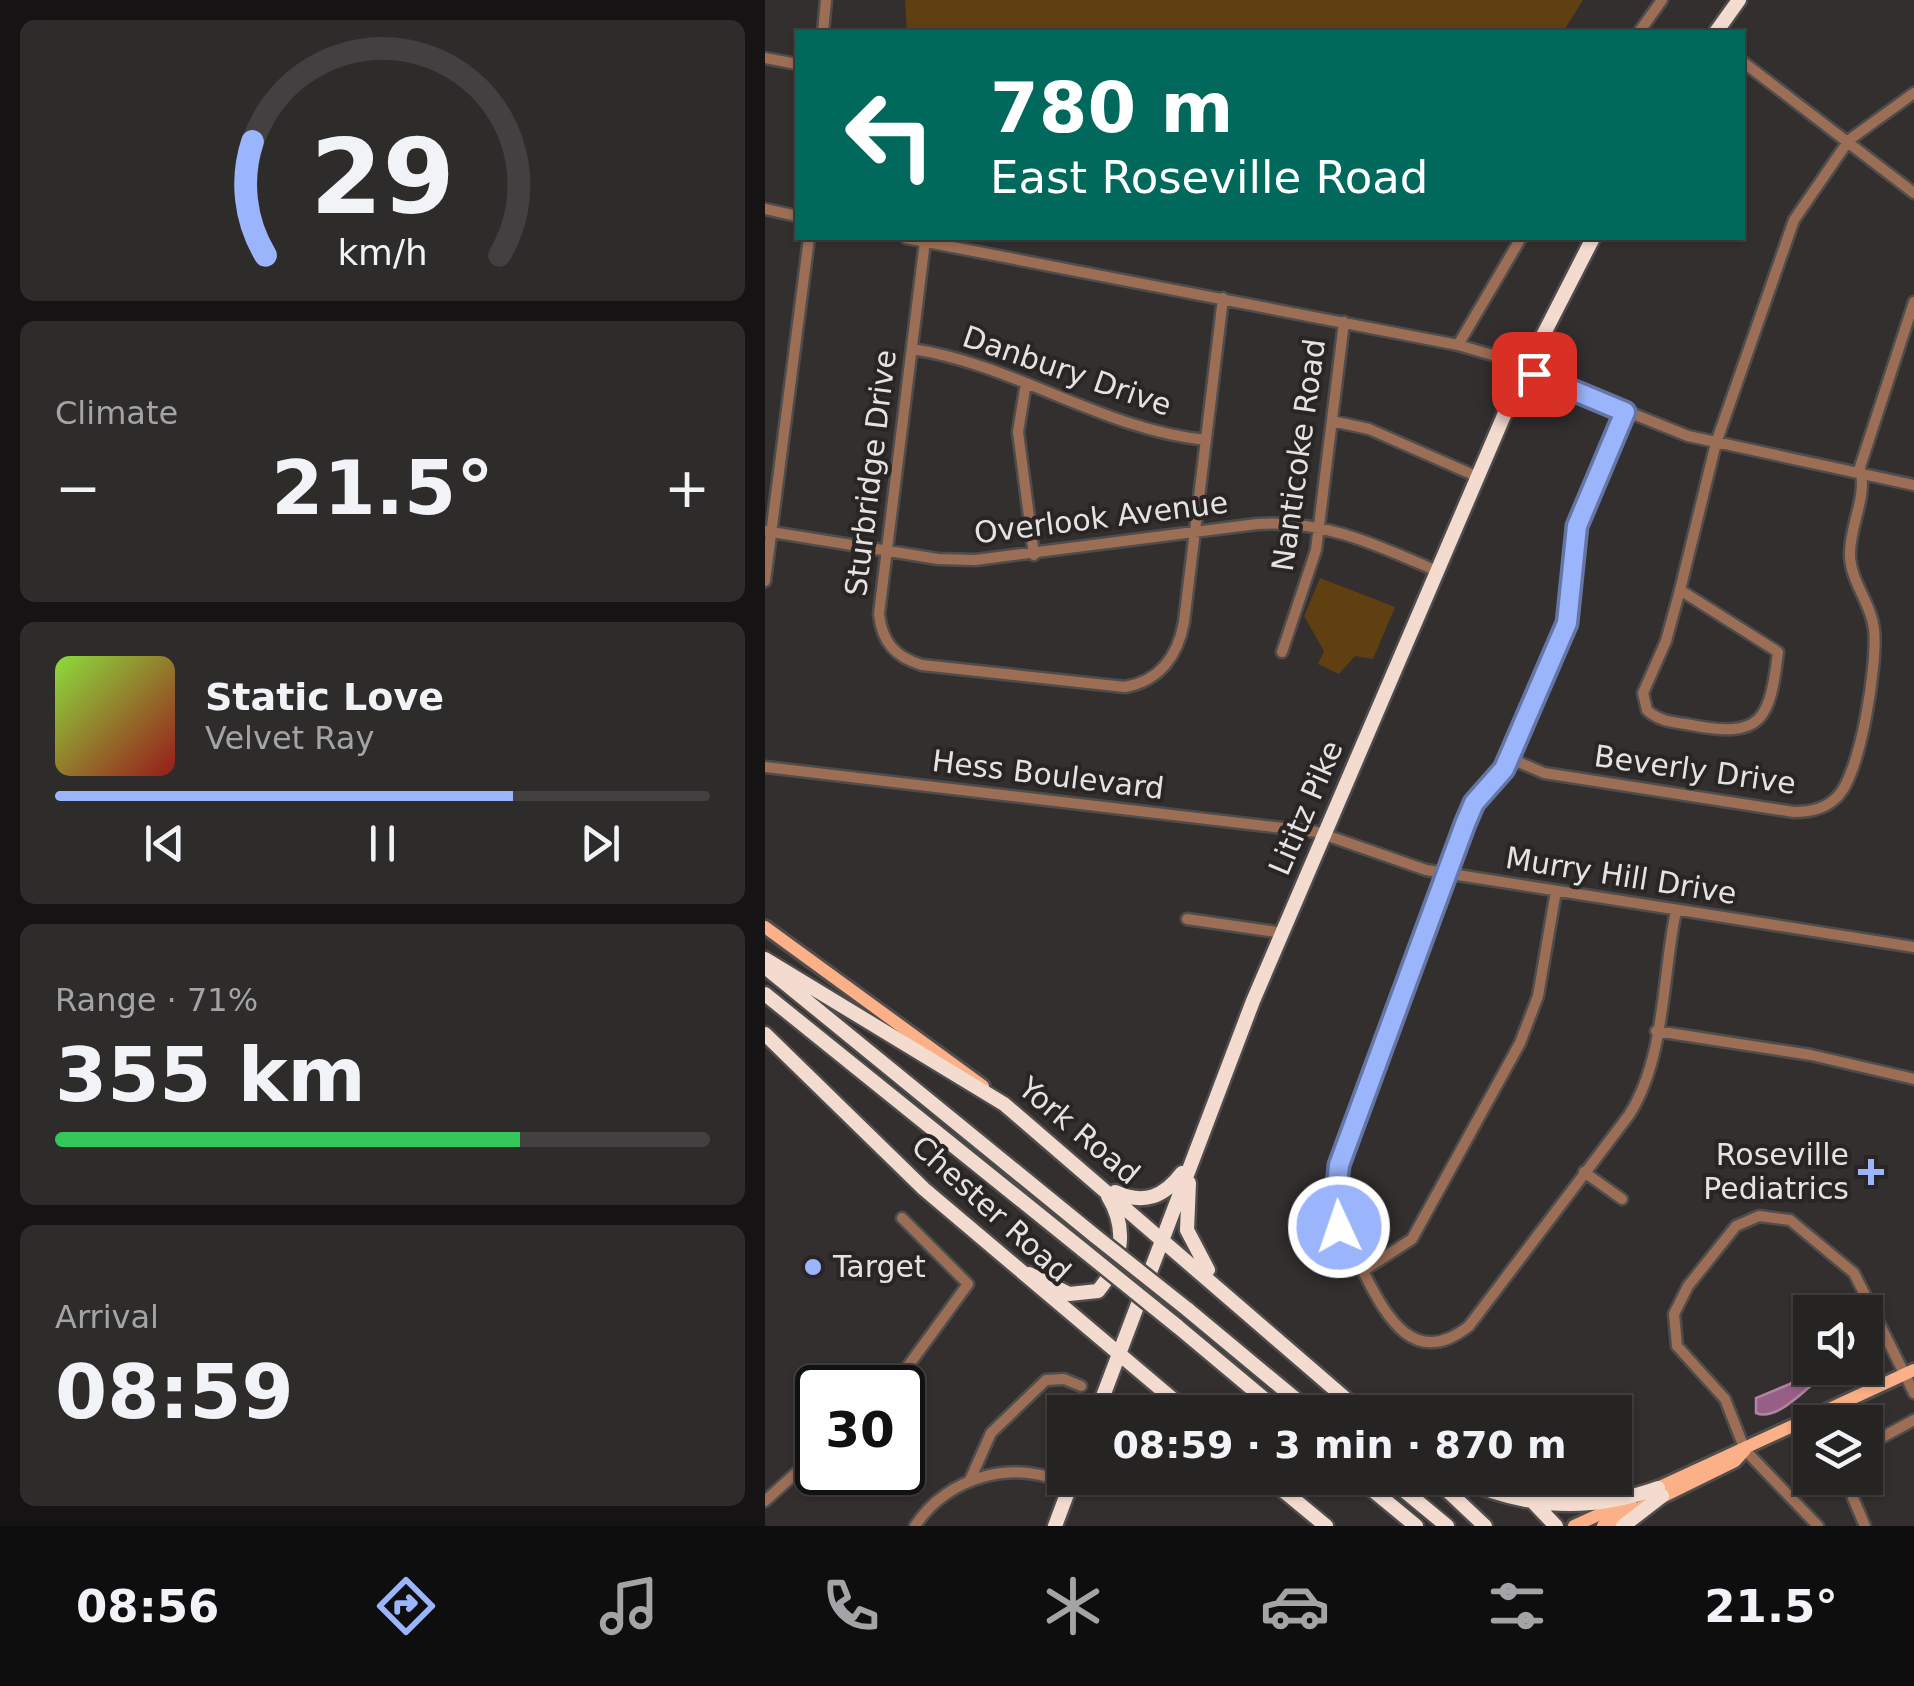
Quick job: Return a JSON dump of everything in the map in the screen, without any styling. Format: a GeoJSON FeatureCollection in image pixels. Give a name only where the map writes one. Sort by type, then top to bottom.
{"type":"FeatureCollection","features":[{"type":"Feature","properties":{"kind":"highway"},"geometry":{"type":"LineString","coordinates":[[1717,30],[1739,0]]}},
{"type":"Feature","properties":{"kind":"highway","name":"Lititz Pike"},"geometry":{"type":"LineString","coordinates":[[1103,1395],[1191,1162],[1324,835],[1525,369],[1592,240]]}},
{"type":"Feature","properties":{"kind":"highway"},"geometry":{"type":"LineString","coordinates":[[765,959],[1003,1104]]}},
{"type":"Feature","properties":{"kind":"highway"},"geometry":{"type":"LineString","coordinates":[[765,967],[1291,1395]]}},
{"type":"Feature","properties":{"kind":"highway"},"geometry":{"type":"LineString","coordinates":[[765,994],[1260,1395]]}},
{"type":"Feature","properties":{"kind":"highway","name":"Chester Road"},"geometry":{"type":"LineString","coordinates":[[765,1035],[924,1189],[1167,1395]]}},
{"type":"Feature","properties":{"kind":"highway","name":"York Road"},"geometry":{"type":"LineString","coordinates":[[1003,1104],[1342,1395]]}},
{"type":"Feature","properties":{"kind":"highway"},"geometry":{"type":"LineString","coordinates":[[1097,1182],[1120,1195],[1149,1198],[1173,1186],[1191,1162]]}},
{"type":"Feature","properties":{"kind":"highway"},"geometry":{"type":"LineString","coordinates":[[1191,1162],[1187,1230],[1200,1259],[1228,1294]]}},
{"type":"Feature","properties":{"kind":"highway"},"geometry":{"type":"LineString","coordinates":[[1003,1258],[1069,1294],[1097,1291],[1111,1273],[1121,1239],[1115,1206],[1097,1182]]}},
{"type":"Feature","properties":{"kind":"highway"},"geometry":{"type":"LineString","coordinates":[[1083,1326],[1110,1376]]}},
{"type":"Feature","properties":{"kind":"highway"},"geometry":{"type":"LineString","coordinates":[[1531,1501],[1616,1503],[1660,1492]]}},
{"type":"Feature","properties":{"kind":"highway"},"geometry":{"type":"LineString","coordinates":[[1623,1526],[1660,1492]]}},
{"type":"Feature","properties":{"kind":"highway"},"geometry":{"type":"LineString","coordinates":[[1055,1526],[1066,1495]]}},
{"type":"Feature","properties":{"kind":"highway"},"geometry":{"type":"LineString","coordinates":[[1288,1495],[1327,1526]]}},
{"type":"Feature","properties":{"kind":"highway"},"geometry":{"type":"LineString","coordinates":[[1379,1495],[1416,1526]]}},
{"type":"Feature","properties":{"kind":"highway"},"geometry":{"type":"LineString","coordinates":[[1410,1495],[1447,1526]]}},
{"type":"Feature","properties":{"kind":"highway"},"geometry":{"type":"LineString","coordinates":[[1452,1495],[1485,1526]]}},
{"type":"Feature","properties":{"kind":"highway"},"geometry":{"type":"LineString","coordinates":[[1512,1495],[1543,1507],[1556,1526]]}},
{"type":"Feature","properties":{"kind":"main road","name":"York Road"},"geometry":{"type":"LineString","coordinates":[[765,927],[962,1068],[1003,1104]]}},
{"type":"Feature","properties":{"kind":"main road"},"geometry":{"type":"LineString","coordinates":[[1574,1526],[1735,1460],[1745,1450],[1909,1372]]}},
{"type":"Feature","properties":{"kind":"main road"},"geometry":{"type":"LineString","coordinates":[[1603,1526],[1660,1492]]}},
{"type":"Feature","properties":{"kind":"street"},"geometry":{"type":"LineString","coordinates":[[823,30],[826,0]]}},
{"type":"Feature","properties":{"kind":"street"},"geometry":{"type":"LineString","coordinates":[[1640,30],[1662,0]]}},
{"type":"Feature","properties":{"kind":"street"},"geometry":{"type":"LineString","coordinates":[[765,58],[795,64]]}},
{"type":"Feature","properties":{"kind":"street"},"geometry":{"type":"LineString","coordinates":[[1745,63],[1914,193]]}},
{"type":"Feature","properties":{"kind":"street"},"geometry":{"type":"LineString","coordinates":[[1681,590],[1777,652],[1766,711],[1744,730],[1731,733],[1661,720],[1647,710],[1643,693],[1666,641],[1717,442],[1786,237],[1806,196],[1849,140],[1914,93]]}},
{"type":"Feature","properties":{"kind":"street"},"geometry":{"type":"LineString","coordinates":[[765,209],[795,216]]}},
{"type":"Feature","properties":{"kind":"street"},"geometry":{"type":"LineString","coordinates":[[765,580],[768,531],[809,240]]}},
{"type":"Feature","properties":{"kind":"street"},"geometry":{"type":"LineString","coordinates":[[919,240],[1458,345],[1520,363],[1525,369],[1625,412],[1717,442],[1914,485]]}},
{"type":"Feature","properties":{"kind":"street"},"geometry":{"type":"LineString","coordinates":[[1458,345],[1520,240]]}},
{"type":"Feature","properties":{"kind":"street","name":"Sturbridge Drive"},"geometry":{"type":"LineString","coordinates":[[925,241],[886,551],[881,626],[889,646],[903,658],[921,665],[1125,687],[1149,678],[1177,649],[1223,298]]}},
{"type":"Feature","properties":{"kind":"street"},"geometry":{"type":"LineString","coordinates":[[1863,474],[1863,459],[1913,308]]}},
{"type":"Feature","properties":{"kind":"street","name":"Nanticoke Road"},"geometry":{"type":"LineString","coordinates":[[1282,652],[1311,570],[1320,526],[1344,322]]}},
{"type":"Feature","properties":{"kind":"street","name":"Danbury Drive"},"geometry":{"type":"LineString","coordinates":[[912,349],[951,356],[1159,432],[1206,440]]}},
{"type":"Feature","properties":{"kind":"street"},"geometry":{"type":"LineString","coordinates":[[1026,383],[1018,444],[1034,556]]}},
{"type":"Feature","properties":{"kind":"street"},"geometry":{"type":"LineString","coordinates":[[1625,412],[1577,526],[1567,623],[1509,758],[1472,807],[1336,1181],[1339,1227],[1385,1314],[1402,1333],[1427,1341],[1454,1336],[1474,1320],[1643,1091],[1676,910]]}},
{"type":"Feature","properties":{"kind":"street"},"geometry":{"type":"LineString","coordinates":[[1332,421],[1369,429],[1478,477]]}},
{"type":"Feature","properties":{"kind":"street","name":"Beverly Drive"},"geometry":{"type":"LineString","coordinates":[[1509,758],[1544,773],[1793,812],[1819,808],[1838,797],[1856,756],[1876,650],[1871,612],[1850,558],[1865,484],[1863,474]]}},
{"type":"Feature","properties":{"kind":"street","name":"Overlook Avenue"},"geometry":{"type":"LineString","coordinates":[[768,531],[956,560],[1034,556],[1283,522],[1320,526],[1369,541],[1437,571]]}},
{"type":"Feature","properties":{"kind":"street","name":"Hess Boulevard"},"geometry":{"type":"LineString","coordinates":[[765,766],[1324,835]]}},
{"type":"Feature","properties":{"kind":"street","name":"Murry Hill Drive"},"geometry":{"type":"LineString","coordinates":[[1324,835],[1395,863],[1446,874],[1914,947]]}},
{"type":"Feature","properties":{"kind":"street"},"geometry":{"type":"LineString","coordinates":[[1363,1272],[1412,1239],[1521,1043],[1538,996],[1556,891]]}},
{"type":"Feature","properties":{"kind":"street"},"geometry":{"type":"LineString","coordinates":[[1187,920],[1283,933]]}},
{"type":"Feature","properties":{"kind":"street"},"geometry":{"type":"LineString","coordinates":[[1656,1031],[1811,1055],[1914,1080]]}},
{"type":"Feature","properties":{"kind":"street"},"geometry":{"type":"LineString","coordinates":[[1584,1172],[1621,1199]]}},
{"type":"Feature","properties":{"kind":"street"},"geometry":{"type":"LineString","coordinates":[[1817,1526],[1745,1450],[1725,1399],[1682,1354],[1673,1326],[1681,1297],[1725,1237],[1741,1222],[1771,1216],[1790,1220],[1846,1264],[1909,1372],[1914,1393]]}},
{"type":"Feature","properties":{"kind":"street"},"geometry":{"type":"LineString","coordinates":[[902,1218],[968,1284],[909,1365]]}},
{"type":"Feature","properties":{"kind":"street"},"geometry":{"type":"LineString","coordinates":[[970,1480],[991,1434],[1041,1385],[1052,1378],[1081,1386]]}},
{"type":"Feature","properties":{"kind":"street"},"geometry":{"type":"LineString","coordinates":[[1883,1437],[1914,1420]]}},
{"type":"Feature","properties":{"kind":"street"},"geometry":{"type":"LineString","coordinates":[[765,1501],[795,1474]]}},
{"type":"Feature","properties":{"kind":"street"},"geometry":{"type":"LineString","coordinates":[[915,1526],[935,1502],[970,1480],[1030,1474],[1047,1477]]}},
{"type":"Feature","properties":{"kind":"street"},"geometry":{"type":"LineString","coordinates":[[1853,1495],[1865,1526]]}},
{"type":"Feature","properties":{"kind":"shaded area"},"geometry":{"type":"Polygon","coordinates":[[[905,0],[1583,0],[1564,30],[907,30],[905,0]]]}},
{"type":"Feature","properties":{"kind":"shaded area"},"geometry":{"type":"Polygon","coordinates":[[[1320,578],[1395,607],[1373,659],[1355,656],[1339,674],[1318,664],[1324,651],[1304,616],[1320,578]]]}},
{"type":"Feature","properties":{"kind":"shaded area"},"geometry":{"type":"Polygon","coordinates":[[[1793,1381],[1793,1385],[1812,1385],[1779,1410],[1756,1413],[1756,1398],[1793,1381]]]}},
{"type":"Feature","properties":{"kind":"place","name":"Roseville Pediatrics"},"geometry":{"type":"Point","coordinates":[1871,1172]}},
{"type":"Feature","properties":{"kind":"place","name":"Target"},"geometry":{"type":"Point","coordinates":[813,1267]}},
{"type":"Feature","properties":{"kind":"route"},"geometry":{"type":"LineString","coordinates":[[1339,1227],[1335,1206],[1339,1165],[1465,824],[1474,803],[1504,769],[1567,623],[1572,604],[1577,526],[1625,412],[1534,374]]}}]}
